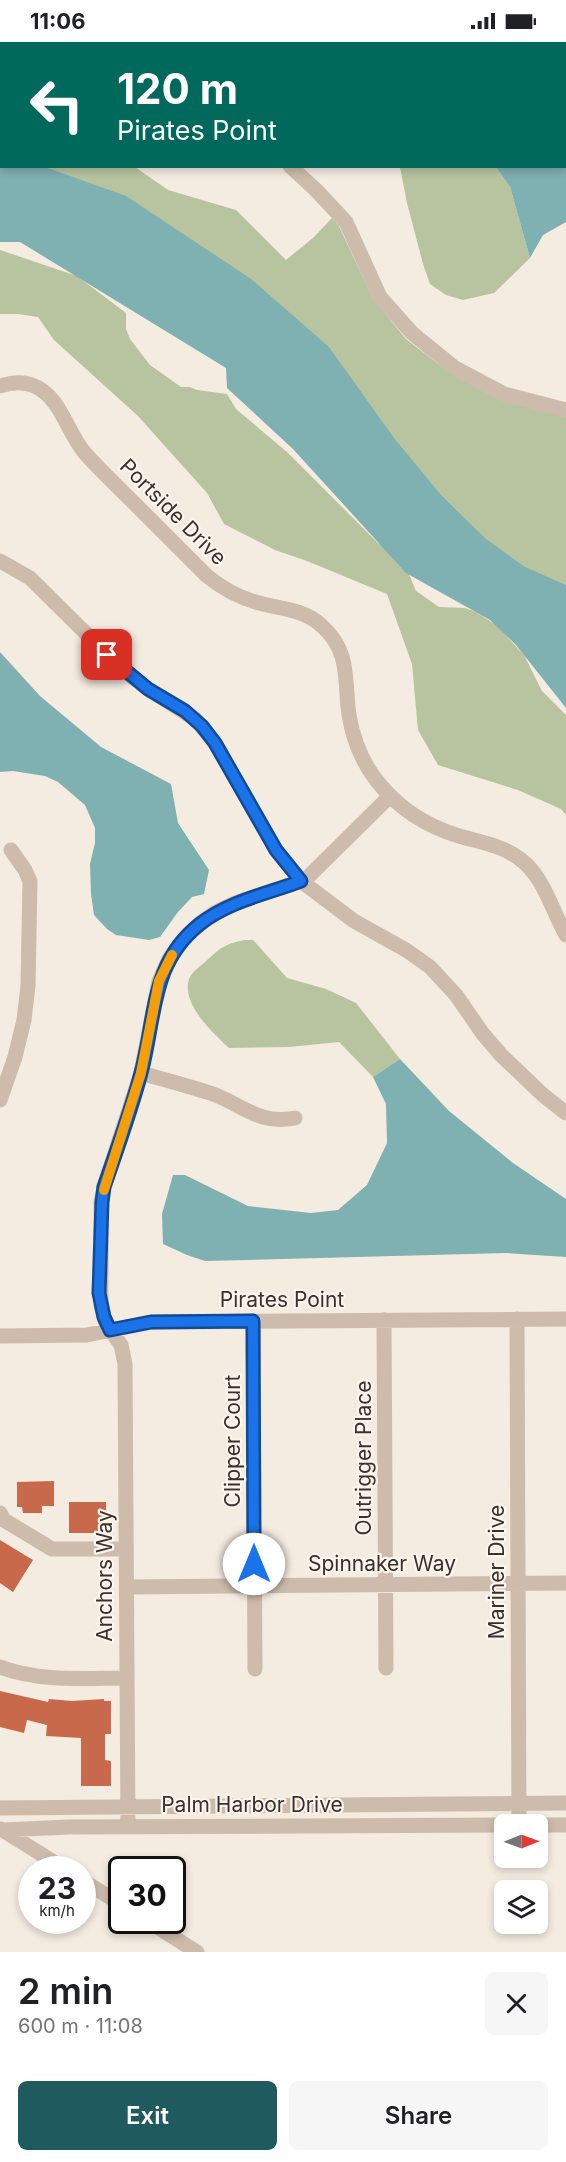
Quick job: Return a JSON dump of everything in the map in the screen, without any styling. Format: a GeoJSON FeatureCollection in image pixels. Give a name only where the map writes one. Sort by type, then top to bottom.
{"type":"FeatureCollection","features":[{"type":"Feature","properties":{"kind":"street"},"geometry":{"type":"LineString","coordinates":[[292,168],[346,222],[380,297],[411,333],[455,368],[504,394],[566,410]]}},
{"type":"Feature","properties":{"kind":"street","name":"Portside Drive"},"geometry":{"type":"LineString","coordinates":[[0,387],[15,382],[27,383],[46,393],[90,459],[218,585],[246,599],[297,611],[322,626],[334,639],[342,654],[346,669],[349,715],[359,750],[371,772],[390,796],[412,814],[431,825],[457,835],[497,846],[520,859],[538,880],[566,935]]}},
{"type":"Feature","properties":{"kind":"street"},"geometry":{"type":"LineString","coordinates":[[0,561],[30,578],[123,670],[148,689],[185,711],[202,726],[215,743],[276,850],[301,881],[354,921],[406,950],[430,968],[456,995],[483,1034],[501,1055],[528,1083],[566,1113]]}},
{"type":"Feature","properties":{"kind":"street"},"geometry":{"type":"LineString","coordinates":[[301,881],[390,796]]}},
{"type":"Feature","properties":{"kind":"street"},"geometry":{"type":"LineString","coordinates":[[0,1100],[21,1036],[28,986],[30,881],[26,870],[10,850]]}},
{"type":"Feature","properties":{"kind":"street","name":"Anchors Way"},"geometry":{"type":"LineString","coordinates":[[128,1827],[125,1356],[104,1317],[99,1293],[104,1187],[141,1073],[159,981],[169,959],[182,941],[199,924],[225,907],[301,881]]}},
{"type":"Feature","properties":{"kind":"street"},"geometry":{"type":"LineString","coordinates":[[141,1073],[221,1097],[264,1118],[280,1121],[296,1118]]}},
{"type":"Feature","properties":{"kind":"street","name":"Mariner Drive"},"geometry":{"type":"LineString","coordinates":[[517,1319],[519,1814]]}},
{"type":"Feature","properties":{"kind":"street","name":"Pirates Point"},"geometry":{"type":"LineString","coordinates":[[0,1336],[75,1336],[151,1322],[566,1319]]}},
{"type":"Feature","properties":{"kind":"street","name":"Outrigger Place"},"geometry":{"type":"LineString","coordinates":[[384,1320],[386,1668]]}},
{"type":"Feature","properties":{"kind":"street","name":"Clipper Court"},"geometry":{"type":"LineString","coordinates":[[253,1321],[255,1669]]}},
{"type":"Feature","properties":{"kind":"street"},"geometry":{"type":"LineString","coordinates":[[1,1517],[52,1549],[126,1549]]}},
{"type":"Feature","properties":{"kind":"street","name":"Spinnaker Way"},"geometry":{"type":"LineString","coordinates":[[127,1587],[566,1583]]}},
{"type":"Feature","properties":{"kind":"street"},"geometry":{"type":"LineString","coordinates":[[0,1667],[28,1676],[44,1678],[127,1678]]}},
{"type":"Feature","properties":{"kind":"street"},"geometry":{"type":"LineString","coordinates":[[0,1808],[566,1803]]}},
{"type":"Feature","properties":{"kind":"street","name":"Palm Harbor Drive"},"geometry":{"type":"LineString","coordinates":[[1,1831],[128,1827],[494,1825]]}},
{"type":"Feature","properties":{"kind":"street"},"geometry":{"type":"LineString","coordinates":[[548,1825],[566,1825]]}},
{"type":"Feature","properties":{"kind":"street"},"geometry":{"type":"LineString","coordinates":[[1,1831],[42,1856]]}},
{"type":"Feature","properties":{"kind":"street"},"geometry":{"type":"LineString","coordinates":[[168,1934],[197,1952]]}},
{"type":"Feature","properties":{"kind":"green space"},"geometry":{"type":"Polygon","coordinates":[[[16,168],[136,168],[168,190],[236,210],[286,260],[314,237],[332,218],[339,226],[373,299],[406,339],[450,373],[500,400],[566,417],[566,602],[551,598],[16,168]]]}},
{"type":"Feature","properties":{"kind":"green space"},"geometry":{"type":"Polygon","coordinates":[[[400,168],[497,168],[510,187],[530,258],[494,293],[463,300],[446,295],[430,284],[407,203],[400,168]]]}},
{"type":"Feature","properties":{"kind":"green space"},"geometry":{"type":"Polygon","coordinates":[[[0,250],[77,276],[126,313],[126,329],[130,339],[150,365],[181,387],[227,394],[236,409],[287,452],[378,543],[403,560],[416,591],[439,607],[465,608],[496,625],[524,655],[542,691],[566,715],[566,815],[561,809],[518,790],[438,765],[418,730],[412,664],[387,594],[275,550],[224,524],[207,493],[138,416],[54,340],[38,317],[0,314],[0,250]]]}},
{"type":"Feature","properties":{"kind":"green space"},"geometry":{"type":"Polygon","coordinates":[[[253,940],[287,978],[326,989],[356,1003],[400,1059],[373,1077],[339,1042],[289,1047],[229,1048],[207,1026],[194,1008],[188,989],[189,979],[196,970],[226,945],[253,940]]]}},
{"type":"Feature","properties":{"kind":"water"},"geometry":{"type":"Polygon","coordinates":[[[0,168],[48,168],[126,196],[251,279],[329,347],[394,438],[441,495],[486,539],[525,567],[566,585],[566,708],[516,645],[490,620],[406,573],[293,449],[227,388],[226,368],[20,242],[0,242],[0,168]]]}},
{"type":"Feature","properties":{"kind":"water"},"geometry":{"type":"Polygon","coordinates":[[[497,168],[566,168],[566,222],[543,235],[530,258],[510,187],[497,168]]]}},
{"type":"Feature","properties":{"kind":"water"},"geometry":{"type":"Polygon","coordinates":[[[0,652],[40,696],[101,747],[171,784],[178,823],[209,870],[204,894],[192,897],[160,937],[149,940],[116,935],[94,915],[90,864],[95,843],[95,828],[85,805],[58,782],[45,776],[13,771],[0,772],[0,652]]]}},
{"type":"Feature","properties":{"kind":"water"},"geometry":{"type":"Polygon","coordinates":[[[400,1059],[449,1111],[513,1163],[566,1199],[566,1257],[506,1253],[205,1261],[163,1244],[162,1214],[173,1175],[185,1175],[248,1206],[311,1213],[338,1210],[367,1185],[387,1143],[386,1104],[373,1077],[400,1059]]]}},
{"type":"Feature","properties":{"kind":"building"},"geometry":{"type":"Polygon","coordinates":[[[54,1481],[54,1506],[42,1506],[42,1513],[23,1513],[22,1507],[17,1507],[17,1482],[54,1481]]]}},
{"type":"Feature","properties":{"kind":"building"},"geometry":{"type":"Polygon","coordinates":[[[69,1502],[106,1502],[106,1533],[69,1533],[69,1502]]]}},
{"type":"Feature","properties":{"kind":"building"},"geometry":{"type":"Polygon","coordinates":[[[0,1540],[33,1560],[13,1592],[0,1583],[0,1540]]]}},
{"type":"Feature","properties":{"kind":"building"},"geometry":{"type":"Polygon","coordinates":[[[0,1691],[48,1702],[49,1699],[111,1701],[111,1734],[105,1734],[105,1760],[111,1761],[111,1786],[81,1786],[81,1738],[46,1736],[47,1725],[27,1720],[24,1733],[0,1727],[0,1691]]]}},
{"type":"Feature","properties":{"kind":"slow traffic"},"geometry":{"type":"LineString","coordinates":[[104,1190],[141,1073],[159,981],[172,955]]}},
{"type":"Feature","properties":{"kind":"route"},"geometry":{"type":"LineString","coordinates":[[107,655],[148,689],[185,711],[202,726],[215,743],[276,850],[301,881],[235,903],[216,912],[190,932],[169,959],[159,981],[141,1073],[104,1187],[102,1202],[99,1293],[100,1305],[110,1330],[151,1322],[253,1321],[254,1564]]}}]}
